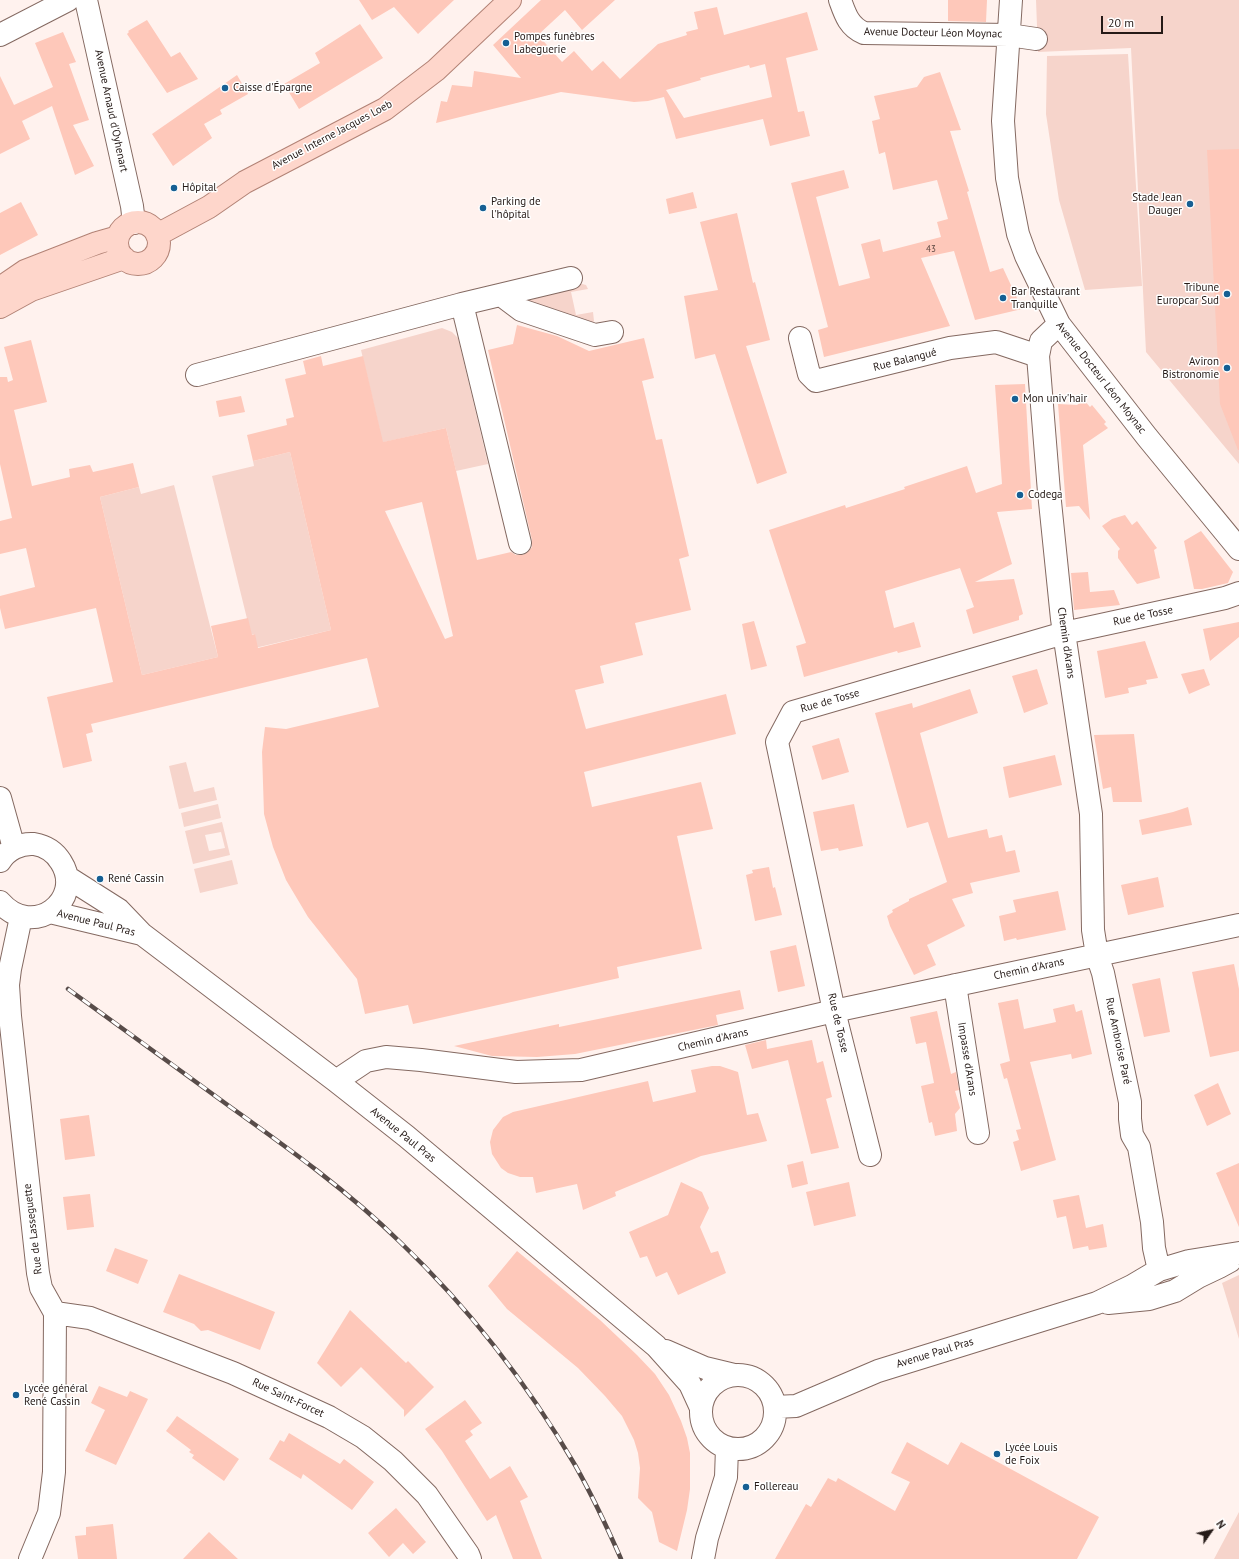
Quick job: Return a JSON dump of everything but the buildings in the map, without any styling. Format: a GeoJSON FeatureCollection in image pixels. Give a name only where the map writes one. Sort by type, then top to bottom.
{"type":"FeatureCollection","features":[{"type":"Feature","properties":{"kind":"main road","name":"Avenue Interne Jacques Loeb"},"geometry":{"type":"LineString","coordinates":[[157,235],[209,207],[244,182],[385,109],[436,70],[510,0]]}},
{"type":"Feature","properties":{"kind":"main road"},"geometry":{"type":"LineString","coordinates":[[134,223],[146,224],[151,227],[157,235],[158,245],[156,252],[148,262],[135,264],[124,258],[118,248],[118,237],[124,228],[134,223]]}},
{"type":"Feature","properties":{"kind":"main road"},"geometry":{"type":"LineString","coordinates":[[0,288],[25,271],[97,243],[118,237]]}},
{"type":"Feature","properties":{"kind":"main road"},"geometry":{"type":"LineString","coordinates":[[0,307],[31,290],[124,258]]}},
{"type":"Feature","properties":{"kind":"street"},"geometry":{"type":"LineString","coordinates":[[0,35],[68,0]]}},
{"type":"Feature","properties":{"kind":"street","name":"Avenue Arnaud d'Oyhenart"},"geometry":{"type":"LineString","coordinates":[[86,0],[130,198],[134,223]]}},
{"type":"Feature","properties":{"kind":"street","name":"Avenue Docteur Léon Moynac"},"geometry":{"type":"LineString","coordinates":[[840,0],[846,18],[856,30],[864,34],[1009,35],[1003,121],[1006,178],[1018,234],[1026,256],[1059,324],[1147,437],[1239,549]]}},
{"type":"Feature","properties":{"kind":"street"},"geometry":{"type":"LineString","coordinates":[[1011,0],[1009,35],[1036,39]]}},
{"type":"Feature","properties":{"kind":"street"},"geometry":{"type":"LineString","coordinates":[[198,375],[462,304],[572,278]]}},
{"type":"Feature","properties":{"kind":"street"},"geometry":{"type":"LineString","coordinates":[[501,295],[521,310],[528,313],[595,335],[612,332]]}},
{"type":"Feature","properties":{"kind":"street"},"geometry":{"type":"LineString","coordinates":[[462,304],[520,542]]}},
{"type":"Feature","properties":{"kind":"street","name":"Chemin d'Arans"},"geometry":{"type":"LineString","coordinates":[[336,1081],[366,1061],[386,1058],[420,1060],[516,1072],[581,1070],[834,1011],[1097,955],[1093,930],[1092,814],[1064,633],[1049,492],[1038,356],[1041,341],[1059,324]]}},
{"type":"Feature","properties":{"kind":"street","name":"Rue Balangué"},"geometry":{"type":"LineString","coordinates":[[800,338],[809,374],[816,381],[950,348],[996,342],[1038,356]]}},
{"type":"Feature","properties":{"kind":"street","name":"Rue de Tosse"},"geometry":{"type":"LineString","coordinates":[[870,1155],[834,1011],[777,742],[793,712],[1064,633],[1225,598],[1239,592]]}},
{"type":"Feature","properties":{"kind":"street"},"geometry":{"type":"LineString","coordinates":[[0,798],[7,854],[23,845],[33,844],[42,846],[51,850],[59,857],[64,866],[67,877],[67,887],[58,906],[41,916],[31,918],[21,917],[9,912],[0,902]]}},
{"type":"Feature","properties":{"kind":"street","name":"Avenue Paul Pras"},"geometry":{"type":"LineString","coordinates":[[67,877],[118,910],[142,934],[406,1136],[656,1346],[690,1384],[701,1408]]}},
{"type":"Feature","properties":{"kind":"street","name":"Avenue Paul Pras"},"geometry":{"type":"LineString","coordinates":[[50,912],[142,934]]}},
{"type":"Feature","properties":{"kind":"street","name":"Rue de Lasseguette"},"geometry":{"type":"LineString","coordinates":[[21,917],[8,985],[10,1016],[38,1273],[42,1288],[55,1314],[54,1472],[49,1513],[30,1559]]}},
{"type":"Feature","properties":{"kind":"street"},"geometry":{"type":"LineString","coordinates":[[1097,955],[1239,925]]}},
{"type":"Feature","properties":{"kind":"street","name":"Rue Ambroise Paré"},"geometry":{"type":"LineString","coordinates":[[1097,955],[1103,973],[1130,1102],[1132,1135],[1139,1147],[1152,1222],[1154,1248],[1159,1270]]}},
{"type":"Feature","properties":{"kind":"street","name":"Impasse d'Arans"},"geometry":{"type":"LineString","coordinates":[[956,985],[978,1133]]}},
{"type":"Feature","properties":{"kind":"street","name":"Avenue Paul Pras"},"geometry":{"type":"LineString","coordinates":[[775,1407],[796,1406],[878,1371],[1096,1303],[1132,1286],[1159,1270],[1189,1261],[1239,1254]]}},
{"type":"Feature","properties":{"kind":"street","name":"Avenue Paul Pras"},"geometry":{"type":"LineString","coordinates":[[1096,1303],[1149,1299],[1175,1291],[1198,1277],[1219,1268],[1239,1254]]}},
{"type":"Feature","properties":{"kind":"street","name":"Rue Saint-Forcet"},"geometry":{"type":"LineString","coordinates":[[55,1314],[90,1318],[234,1373],[329,1418],[363,1437],[393,1461],[427,1495],[470,1559]]}},
{"type":"Feature","properties":{"kind":"street","name":"Avenue Paul Pras"},"geometry":{"type":"LineString","coordinates":[[656,1346],[704,1368],[734,1375]]}},
{"type":"Feature","properties":{"kind":"street"},"geometry":{"type":"LineString","coordinates":[[734,1375],[746,1375],[765,1387],[772,1396],[775,1407],[775,1420],[770,1431],[762,1440],[752,1447],[740,1449],[727,1448],[716,1442],[707,1432],[702,1421],[701,1408],[704,1395],[712,1385],[722,1378],[734,1375]]}},
{"type":"Feature","properties":{"kind":"street"},"geometry":{"type":"LineString","coordinates":[[703,1559],[707,1538],[726,1476],[727,1448]]}},
{"type":"Feature","properties":{"kind":"shaded area","name":"Stade Jean Dauger"},"geometry":{"type":"Polygon","coordinates":[[[1036,0],[1239,0],[1239,464],[1146,352],[1131,48],[1038,52],[1036,0]]]}},
{"type":"Feature","properties":{"kind":"shaded area"},"geometry":{"type":"Polygon","coordinates":[[[1128,54],[1142,286],[1085,290],[1059,200],[1046,114],[1047,56],[1128,54]]]}},
{"type":"Feature","properties":{"kind":"shaded area"},"geometry":{"type":"Polygon","coordinates":[[[582,284],[586,285],[588,289],[571,292],[576,315],[593,312],[594,321],[592,324],[525,305],[527,296],[531,294],[582,284]]]}},
{"type":"Feature","properties":{"kind":"shaded area"},"geometry":{"type":"Polygon","coordinates":[[[442,328],[452,332],[458,338],[488,464],[456,471],[446,428],[380,443],[380,431],[361,350],[442,328]]]}},
{"type":"Feature","properties":{"kind":"shaded area"},"geometry":{"type":"Polygon","coordinates":[[[290,452],[331,630],[255,648],[255,634],[251,635],[212,476],[254,466],[253,461],[290,452]]]}},
{"type":"Feature","properties":{"kind":"shaded area"},"geometry":{"type":"Polygon","coordinates":[[[174,485],[218,657],[142,675],[100,497],[139,487],[141,494],[174,485]]]}},
{"type":"Feature","properties":{"kind":"shaded area"},"geometry":{"type":"Polygon","coordinates":[[[186,762],[194,792],[214,787],[217,800],[179,809],[169,766],[186,762]]]}},
{"type":"Feature","properties":{"kind":"shaded area"},"geometry":{"type":"Polygon","coordinates":[[[218,804],[221,818],[184,827],[181,813],[218,804]]]}},
{"type":"Feature","properties":{"kind":"shaded area"},"geometry":{"type":"Polygon","coordinates":[[[222,822],[230,855],[193,864],[185,831],[222,822]],[[221,832],[205,835],[209,851],[225,848],[221,832]]]}},
{"type":"Feature","properties":{"kind":"shaded area"},"geometry":{"type":"Polygon","coordinates":[[[232,860],[238,884],[200,893],[194,869],[232,860]]]}},
{"type":"Feature","properties":{"kind":"shaded area"},"geometry":{"type":"Polygon","coordinates":[[[1239,1275],[1239,1339],[1222,1283],[1239,1275]]]}},
{"type":"Feature","properties":{"kind":"shaded area"},"geometry":{"type":"Polygon","coordinates":[[[1239,1512],[1239,1559],[1214,1559],[1239,1512]]]}},
{"type":"Feature","properties":{"kind":"railway"},"geometry":{"type":"LineString","coordinates":[[68,989],[273,1138],[339,1188],[380,1223],[425,1267],[473,1320],[495,1347],[537,1405],[575,1465],[599,1511],[621,1559]]}},
{"type":"Feature","properties":{"kind":"place","name":"Pompes funèbres Labeguerie"},"geometry":{"type":"Point","coordinates":[506,43]}},
{"type":"Feature","properties":{"kind":"place","name":"Caisse d'Épargne"},"geometry":{"type":"Point","coordinates":[225,88]}},
{"type":"Feature","properties":{"kind":"place","name":"Hôpital"},"geometry":{"type":"Point","coordinates":[174,188]}},
{"type":"Feature","properties":{"kind":"place","name":"Stade Jean Dauger"},"geometry":{"type":"Point","coordinates":[1190,204]}},
{"type":"Feature","properties":{"kind":"place","name":"Parking de l'hôpital"},"geometry":{"type":"Point","coordinates":[483,208]}},
{"type":"Feature","properties":{"kind":"place","name":"Tribune Europcar Sud"},"geometry":{"type":"Point","coordinates":[1227,294]}},
{"type":"Feature","properties":{"kind":"place","name":"Bar Restaurant Tranquille"},"geometry":{"type":"Point","coordinates":[1003,298]}},
{"type":"Feature","properties":{"kind":"place","name":"Aviron Bistronomie"},"geometry":{"type":"Point","coordinates":[1227,368]}},
{"type":"Feature","properties":{"kind":"place","name":"Mon univ'hair"},"geometry":{"type":"Point","coordinates":[1015,399]}},
{"type":"Feature","properties":{"kind":"place","name":"Codega"},"geometry":{"type":"Point","coordinates":[1020,495]}},
{"type":"Feature","properties":{"kind":"place","name":"René Cassin"},"geometry":{"type":"Point","coordinates":[100,879]}},
{"type":"Feature","properties":{"kind":"place","name":"Lycée général René Cassin"},"geometry":{"type":"Point","coordinates":[16,1395]}},
{"type":"Feature","properties":{"kind":"place","name":"Lycée Louis de Foix"},"geometry":{"type":"Point","coordinates":[997,1454]}},
{"type":"Feature","properties":{"kind":"place","name":"Follereau"},"geometry":{"type":"Point","coordinates":[746,1487]}}]}
